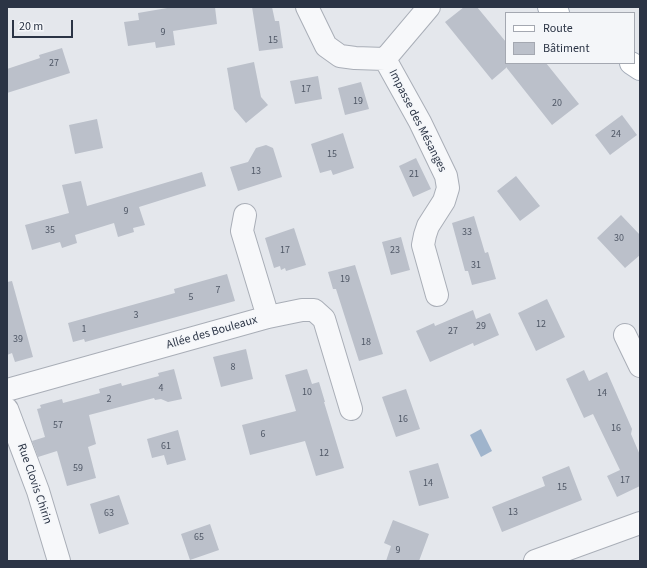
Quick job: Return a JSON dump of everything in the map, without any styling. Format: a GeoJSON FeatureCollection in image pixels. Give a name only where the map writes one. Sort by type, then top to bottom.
{"type":"FeatureCollection","features":[{"type":"Feature","properties":{"kind":"street"},"geometry":{"type":"LineString","coordinates":[[307,7],[326,46],[340,56],[386,59],[429,7]]}},
{"type":"Feature","properties":{"kind":"street","name":"Impasse des Mésanges"},"geometry":{"type":"LineString","coordinates":[[386,59],[420,122],[446,176],[448,188],[444,201],[428,226],[423,245],[437,295]]}},
{"type":"Feature","properties":{"kind":"street"},"geometry":{"type":"LineString","coordinates":[[244,215],[242,231],[268,317]]}},
{"type":"Feature","properties":{"kind":"street","name":"Allée des Bouleaux"},"geometry":{"type":"LineString","coordinates":[[7,390],[268,317],[302,310],[314,310],[324,319],[351,409]]}},
{"type":"Feature","properties":{"kind":"street"},"geometry":{"type":"LineString","coordinates":[[625,335],[640,366]]}},
{"type":"Feature","properties":{"kind":"street","name":"Rue Clovis Chirin"},"geometry":{"type":"LineString","coordinates":[[7,408],[38,491],[59,561]]}},
{"type":"Feature","properties":{"kind":"street"},"geometry":{"type":"LineString","coordinates":[[535,561],[640,523]]}},
{"type":"Feature","properties":{"kind":"water"},"geometry":{"type":"Polygon","coordinates":[[[481,429],[492,451],[481,457],[470,435],[481,429]]]}},
{"type":"Feature","properties":{"kind":"building"},"geometry":{"type":"Polygon","coordinates":[[[173,7],[215,7],[217,24],[173,31],[175,45],[156,48],[155,42],[128,46],[124,22],[139,20],[138,13],[173,7]]]}},
{"type":"Feature","properties":{"kind":"building"},"geometry":{"type":"Polygon","coordinates":[[[252,7],[272,7],[275,21],[279,21],[283,48],[259,51],[252,7]]]}},
{"type":"Feature","properties":{"kind":"building"},"geometry":{"type":"Polygon","coordinates":[[[464,7],[477,7],[505,41],[505,64],[547,64],[579,104],[552,125],[506,67],[492,80],[445,22],[464,7]]]}},
{"type":"Feature","properties":{"kind":"building"},"geometry":{"type":"Polygon","coordinates":[[[62,48],[70,73],[7,93],[7,69],[40,58],[39,55],[62,48]]]}},
{"type":"Feature","properties":{"kind":"building"},"geometry":{"type":"Polygon","coordinates":[[[254,62],[261,97],[268,105],[246,123],[234,109],[227,68],[254,62]]]}},
{"type":"Feature","properties":{"kind":"building"},"geometry":{"type":"Polygon","coordinates":[[[318,76],[322,99],[295,104],[290,81],[318,76]]]}},
{"type":"Feature","properties":{"kind":"building"},"geometry":{"type":"Polygon","coordinates":[[[361,82],[369,109],[345,115],[338,88],[361,82]]]}},
{"type":"Feature","properties":{"kind":"building"},"geometry":{"type":"Polygon","coordinates":[[[622,115],[637,135],[610,155],[595,135],[622,115]]]}},
{"type":"Feature","properties":{"kind":"building"},"geometry":{"type":"Polygon","coordinates":[[[97,119],[103,148],[75,154],[69,125],[97,119]]]}},
{"type":"Feature","properties":{"kind":"building"},"geometry":{"type":"Polygon","coordinates":[[[343,133],[354,168],[333,175],[331,170],[320,173],[311,144],[343,133]]]}},
{"type":"Feature","properties":{"kind":"building"},"geometry":{"type":"Polygon","coordinates":[[[266,145],[273,148],[282,177],[238,191],[230,167],[248,162],[256,148],[266,145]]]}},
{"type":"Feature","properties":{"kind":"building"},"geometry":{"type":"Polygon","coordinates":[[[416,158],[431,189],[413,197],[399,166],[416,158]]]}},
{"type":"Feature","properties":{"kind":"building"},"geometry":{"type":"Polygon","coordinates":[[[202,172],[206,186],[139,207],[145,225],[133,228],[134,232],[118,237],[114,223],[75,235],[77,243],[62,248],[60,242],[32,250],[25,225],[69,213],[62,185],[81,181],[87,206],[202,172]]]}},
{"type":"Feature","properties":{"kind":"building"},"geometry":{"type":"Polygon","coordinates":[[[516,176],[540,206],[520,221],[497,191],[516,176]]]}},
{"type":"Feature","properties":{"kind":"building"},"geometry":{"type":"Polygon","coordinates":[[[621,215],[640,235],[640,255],[625,268],[597,238],[621,215]]]}},
{"type":"Feature","properties":{"kind":"building"},"geometry":{"type":"Polygon","coordinates":[[[474,216],[485,253],[488,252],[496,279],[472,285],[468,271],[465,271],[452,223],[474,216]]]}},
{"type":"Feature","properties":{"kind":"building"},"geometry":{"type":"Polygon","coordinates":[[[294,228],[306,265],[286,271],[285,268],[281,270],[280,266],[274,268],[265,238],[294,228]]]}},
{"type":"Feature","properties":{"kind":"building"},"geometry":{"type":"Polygon","coordinates":[[[401,237],[410,270],[391,275],[382,242],[401,237]]]}},
{"type":"Feature","properties":{"kind":"building"},"geometry":{"type":"Polygon","coordinates":[[[355,265],[383,354],[359,361],[336,289],[333,289],[328,272],[355,265]]]}},
{"type":"Feature","properties":{"kind":"building"},"geometry":{"type":"Polygon","coordinates":[[[227,274],[235,301],[85,342],[84,339],[73,342],[68,323],[175,293],[174,289],[227,274]]]}},
{"type":"Feature","properties":{"kind":"building"},"geometry":{"type":"Polygon","coordinates":[[[12,281],[33,357],[15,362],[12,353],[7,355],[7,282],[12,281]]]}},
{"type":"Feature","properties":{"kind":"building"},"geometry":{"type":"Polygon","coordinates":[[[547,299],[565,337],[536,351],[518,313],[547,299]]]}},
{"type":"Feature","properties":{"kind":"building"},"geometry":{"type":"Polygon","coordinates":[[[473,310],[476,319],[490,313],[499,335],[474,346],[473,343],[430,362],[416,331],[434,323],[435,326],[473,310]]]}},
{"type":"Feature","properties":{"kind":"building"},"geometry":{"type":"Polygon","coordinates":[[[246,349],[253,379],[221,387],[213,357],[246,349]]]}},
{"type":"Feature","properties":{"kind":"building"},"geometry":{"type":"Polygon","coordinates":[[[174,369],[182,399],[168,402],[161,399],[155,400],[154,398],[89,415],[96,444],[88,447],[96,478],[67,486],[57,451],[38,457],[32,441],[45,437],[37,409],[41,408],[40,405],[62,399],[63,403],[100,393],[99,389],[121,383],[122,386],[159,376],[158,373],[174,369]]]}},
{"type":"Feature","properties":{"kind":"building"},"geometry":{"type":"Polygon","coordinates":[[[307,369],[312,384],[319,382],[344,468],[316,476],[305,441],[250,455],[242,425],[296,411],[285,375],[307,369]]]}},
{"type":"Feature","properties":{"kind":"building"},"geometry":{"type":"Polygon","coordinates":[[[584,370],[589,381],[607,372],[632,429],[631,434],[640,455],[640,486],[617,497],[607,476],[620,470],[593,414],[584,418],[566,379],[584,370]]]}},
{"type":"Feature","properties":{"kind":"building"},"geometry":{"type":"Polygon","coordinates":[[[406,389],[420,429],[396,437],[382,397],[406,389]]]}},
{"type":"Feature","properties":{"kind":"building"},"geometry":{"type":"Polygon","coordinates":[[[178,430],[186,460],[167,465],[164,455],[152,458],[147,439],[178,430]]]}},
{"type":"Feature","properties":{"kind":"building"},"geometry":{"type":"Polygon","coordinates":[[[438,463],[449,498],[419,506],[409,471],[438,463]]]}},
{"type":"Feature","properties":{"kind":"building"},"geometry":{"type":"Polygon","coordinates":[[[569,466],[582,500],[502,532],[492,507],[545,486],[542,477],[569,466]]]}},
{"type":"Feature","properties":{"kind":"building"},"geometry":{"type":"Polygon","coordinates":[[[119,495],[129,524],[99,534],[90,504],[119,495]]]}},
{"type":"Feature","properties":{"kind":"building"},"geometry":{"type":"Polygon","coordinates":[[[393,520],[429,534],[419,561],[386,561],[391,546],[384,543],[393,520]]]}},
{"type":"Feature","properties":{"kind":"building"},"geometry":{"type":"Polygon","coordinates":[[[210,524],[219,550],[190,560],[181,534],[210,524]]]}}]}
